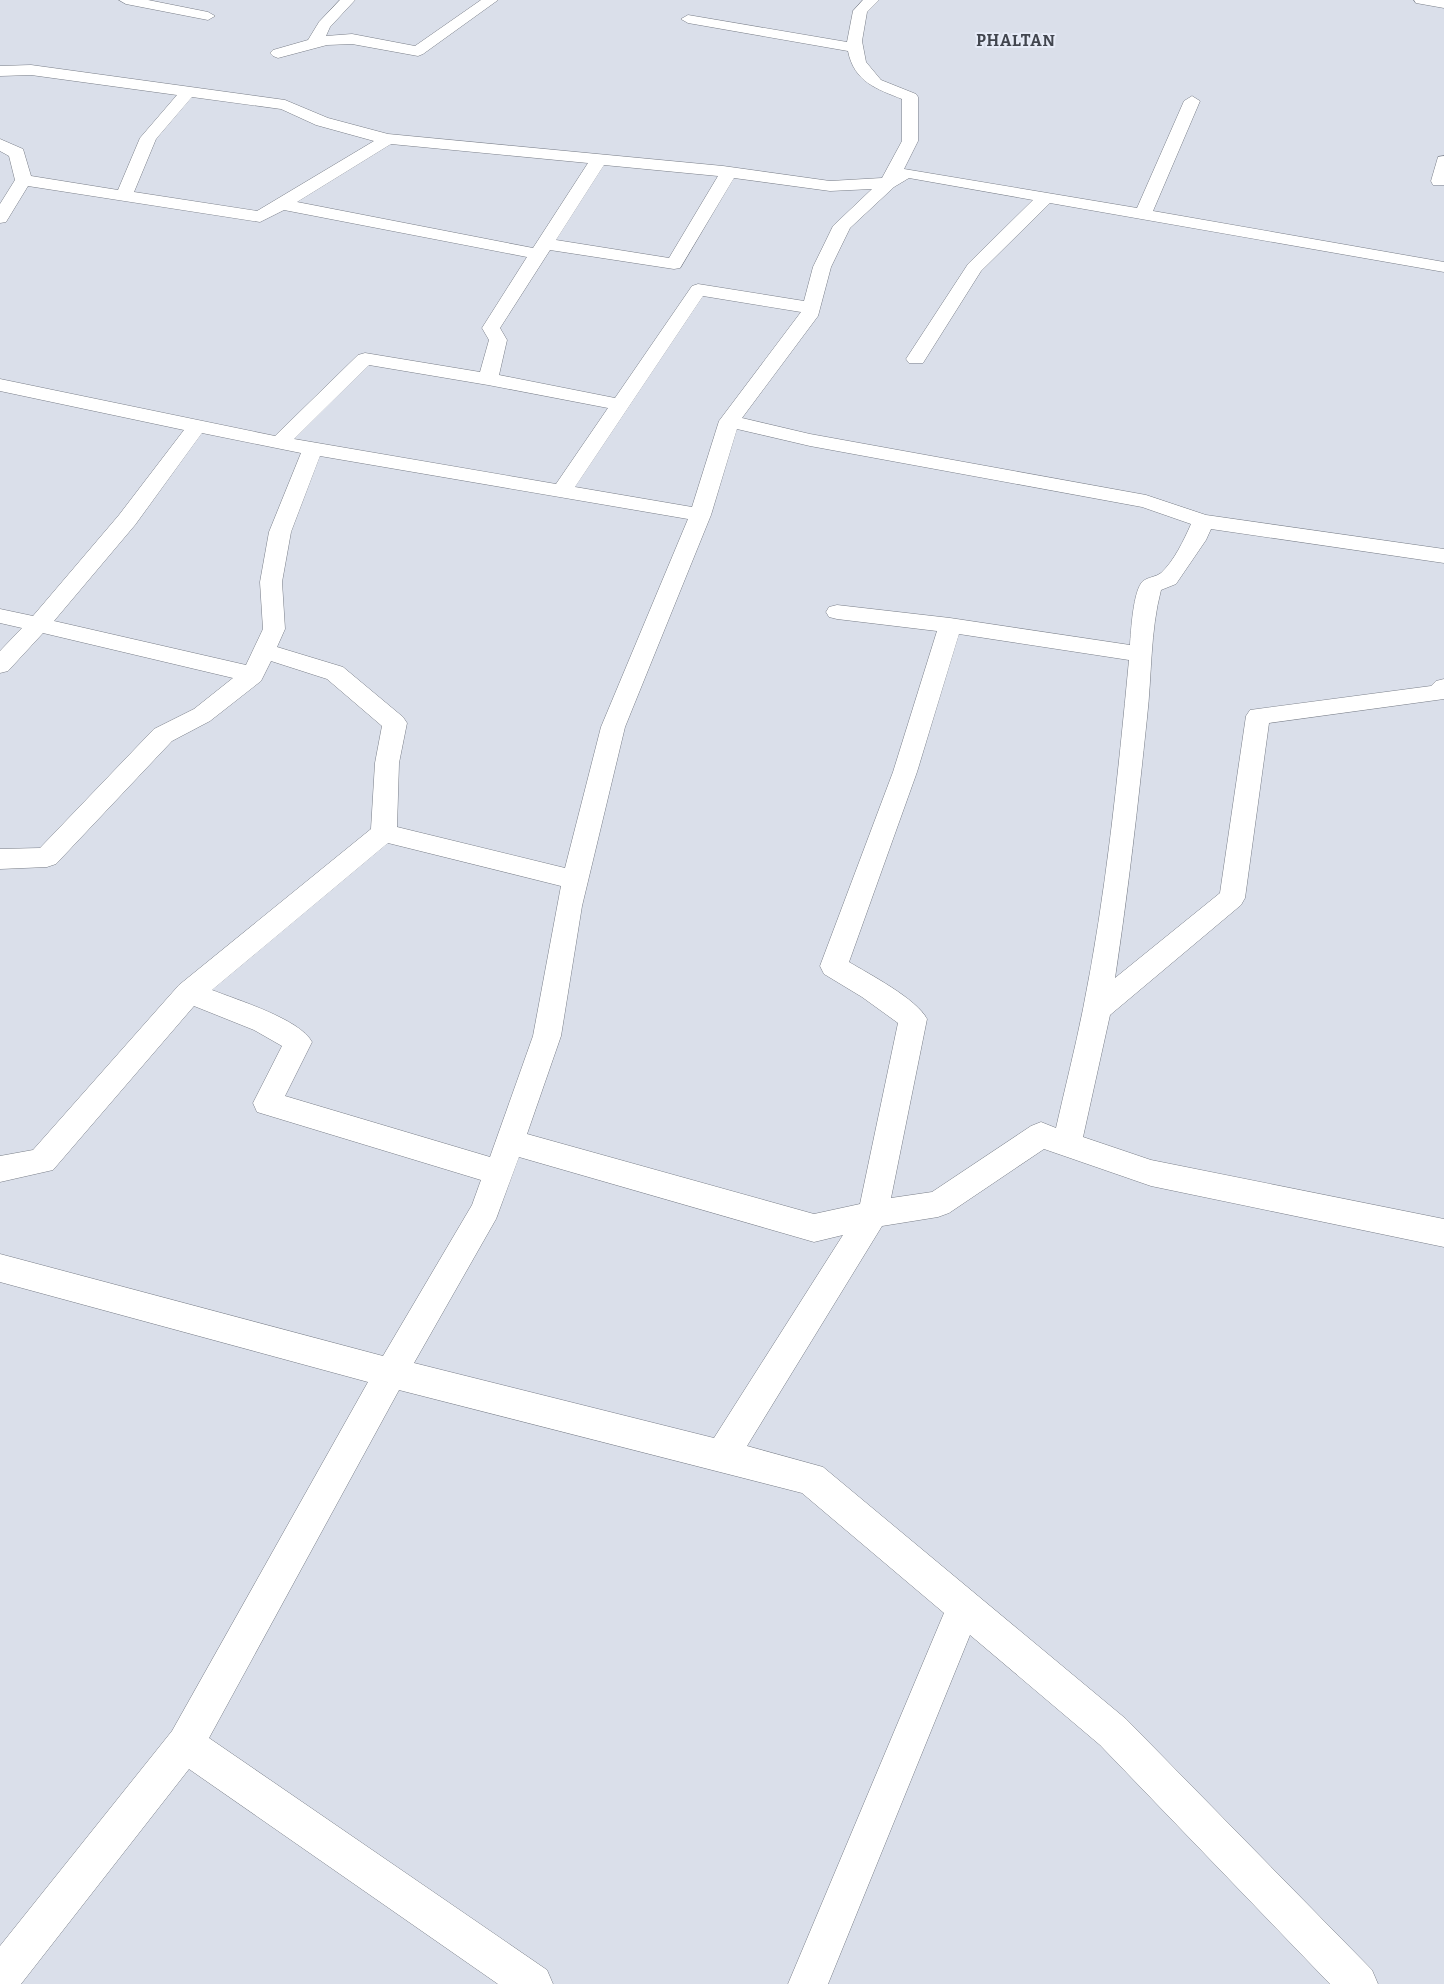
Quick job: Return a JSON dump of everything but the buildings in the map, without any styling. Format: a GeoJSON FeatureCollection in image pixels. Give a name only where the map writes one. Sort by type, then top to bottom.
{"type":"FeatureCollection","features":[{"type":"Feature","properties":{"kind":"street"},"geometry":{"type":"LineString","coordinates":[[126,0],[208,16]]}},
{"type":"Feature","properties":{"kind":"street"},"geometry":{"type":"LineString","coordinates":[[314,44],[324,25],[348,0]]}},
{"type":"Feature","properties":{"kind":"street"},"geometry":{"type":"LineString","coordinates":[[278,54],[327,40],[352,39],[418,51],[491,0]]}},
{"type":"Feature","properties":{"kind":"street"},"geometry":{"type":"LineString","coordinates":[[872,0],[860,11],[854,41],[858,63],[875,84],[910,97],[910,141],[888,183]]}},
{"type":"Feature","properties":{"kind":"street"},"geometry":{"type":"LineString","coordinates":[[1421,0],[1444,4]]}},
{"type":"Feature","properties":{"kind":"street"},"geometry":{"type":"LineString","coordinates":[[688,19],[856,48]]}},
{"type":"Feature","properties":{"kind":"street"},"geometry":{"type":"LineString","coordinates":[[0,71],[31,70],[285,105],[305,116],[340,128],[388,139],[729,172],[830,186],[888,183]]}},
{"type":"Feature","properties":{"kind":"street"},"geometry":{"type":"LineString","coordinates":[[123,197],[148,138],[188,92]]}},
{"type":"Feature","properties":{"kind":"street"},"geometry":{"type":"LineString","coordinates":[[1143,214],[1192,101]]}},
{"type":"Feature","properties":{"kind":"street"},"geometry":{"type":"LineString","coordinates":[[23,180],[260,217],[388,139]]}},
{"type":"Feature","properties":{"kind":"street"},"geometry":{"type":"LineString","coordinates":[[0,144],[17,153],[23,180],[0,218]]}},
{"type":"Feature","properties":{"kind":"street"},"geometry":{"type":"LineString","coordinates":[[488,379],[498,340],[491,328],[599,159]]}},
{"type":"Feature","properties":{"kind":"street"},"geometry":{"type":"LineString","coordinates":[[1439,181],[1444,161]]}},
{"type":"Feature","properties":{"kind":"street"},"geometry":{"type":"LineString","coordinates":[[281,204],[542,249],[674,264],[729,172]]}},
{"type":"Feature","properties":{"kind":"street"},"geometry":{"type":"LineString","coordinates":[[0,1978],[184,1744],[391,1373],[485,1210],[547,1036],[575,880],[613,727],[700,515],[729,421],[809,316],[822,267],[842,226],[888,183],[907,173],[1444,267]]}},
{"type":"Feature","properties":{"kind":"street"},"geometry":{"type":"LineString","coordinates":[[916,358],[974,268],[1046,197]]}},
{"type":"Feature","properties":{"kind":"street"},"geometry":{"type":"LineString","coordinates":[[562,492],[698,290],[811,308]]}},
{"type":"Feature","properties":{"kind":"street"},"geometry":{"type":"LineString","coordinates":[[279,443],[364,359],[488,379],[621,405]]}},
{"type":"Feature","properties":{"kind":"street"},"geometry":{"type":"LineString","coordinates":[[0,385],[279,443],[700,515]]}},
{"type":"Feature","properties":{"kind":"street"},"geometry":{"type":"LineString","coordinates":[[729,421],[810,440],[1146,501],[1203,521],[1394,547],[1444,556]]}},
{"type":"Feature","properties":{"kind":"street"},"geometry":{"type":"LineString","coordinates":[[0,665],[38,625],[152,490],[196,427]]}},
{"type":"Feature","properties":{"kind":"street"},"geometry":{"type":"LineString","coordinates":[[0,859],[48,857],[163,735],[202,714],[253,675],[274,629],[271,582],[280,532],[313,449]]}},
{"type":"Feature","properties":{"kind":"street"},"geometry":{"type":"LineString","coordinates":[[1067,1144],[1097,1009],[1118,870],[1144,613],[1150,586],[1168,579],[1195,540],[1203,521]]}},
{"type":"Feature","properties":{"kind":"street"},"geometry":{"type":"LineString","coordinates":[[837,612],[950,625],[1140,654]]}},
{"type":"Feature","properties":{"kind":"street"},"geometry":{"type":"LineString","coordinates":[[0,616],[253,675]]}},
{"type":"Feature","properties":{"kind":"street"},"geometry":{"type":"LineString","coordinates":[[722,1456],[873,1214],[913,1019],[872,989],[834,966],[905,772],[950,625]]}},
{"type":"Feature","properties":{"kind":"street"},"geometry":{"type":"LineString","coordinates":[[0,1169],[42,1161],[189,993],[384,832],[387,762],[395,723],[335,673],[265,650]]}},
{"type":"Feature","properties":{"kind":"street"},"geometry":{"type":"LineString","coordinates":[[1097,1009],[1232,898],[1258,716],[1438,693],[1444,687]]}},
{"type":"Feature","properties":{"kind":"street"},"geometry":{"type":"LineString","coordinates":[[384,832],[575,880]]}},
{"type":"Feature","properties":{"kind":"street"},"geometry":{"type":"LineString","coordinates":[[189,993],[264,1022],[298,1042],[267,1103],[498,1173]]}},
{"type":"Feature","properties":{"kind":"street"},"geometry":{"type":"LineString","coordinates":[[510,1142],[814,1228],[873,1214],[938,1204],[1041,1134],[1151,1173],[1444,1233]]}},
{"type":"Feature","properties":{"kind":"street"},"geometry":{"type":"LineString","coordinates":[[0,1268],[391,1373],[811,1479],[1113,1732],[1358,1984]]}},
{"type":"Feature","properties":{"kind":"street"},"geometry":{"type":"LineString","coordinates":[[808,1984],[964,1608]]}},
{"type":"Feature","properties":{"kind":"street"},"geometry":{"type":"LineString","coordinates":[[184,1744],[533,1984]]}},
{"type":"Feature","properties":{"kind":"district","name":"PHALTAN"},"geometry":{"type":"Point","coordinates":[1016,40]}}]}
